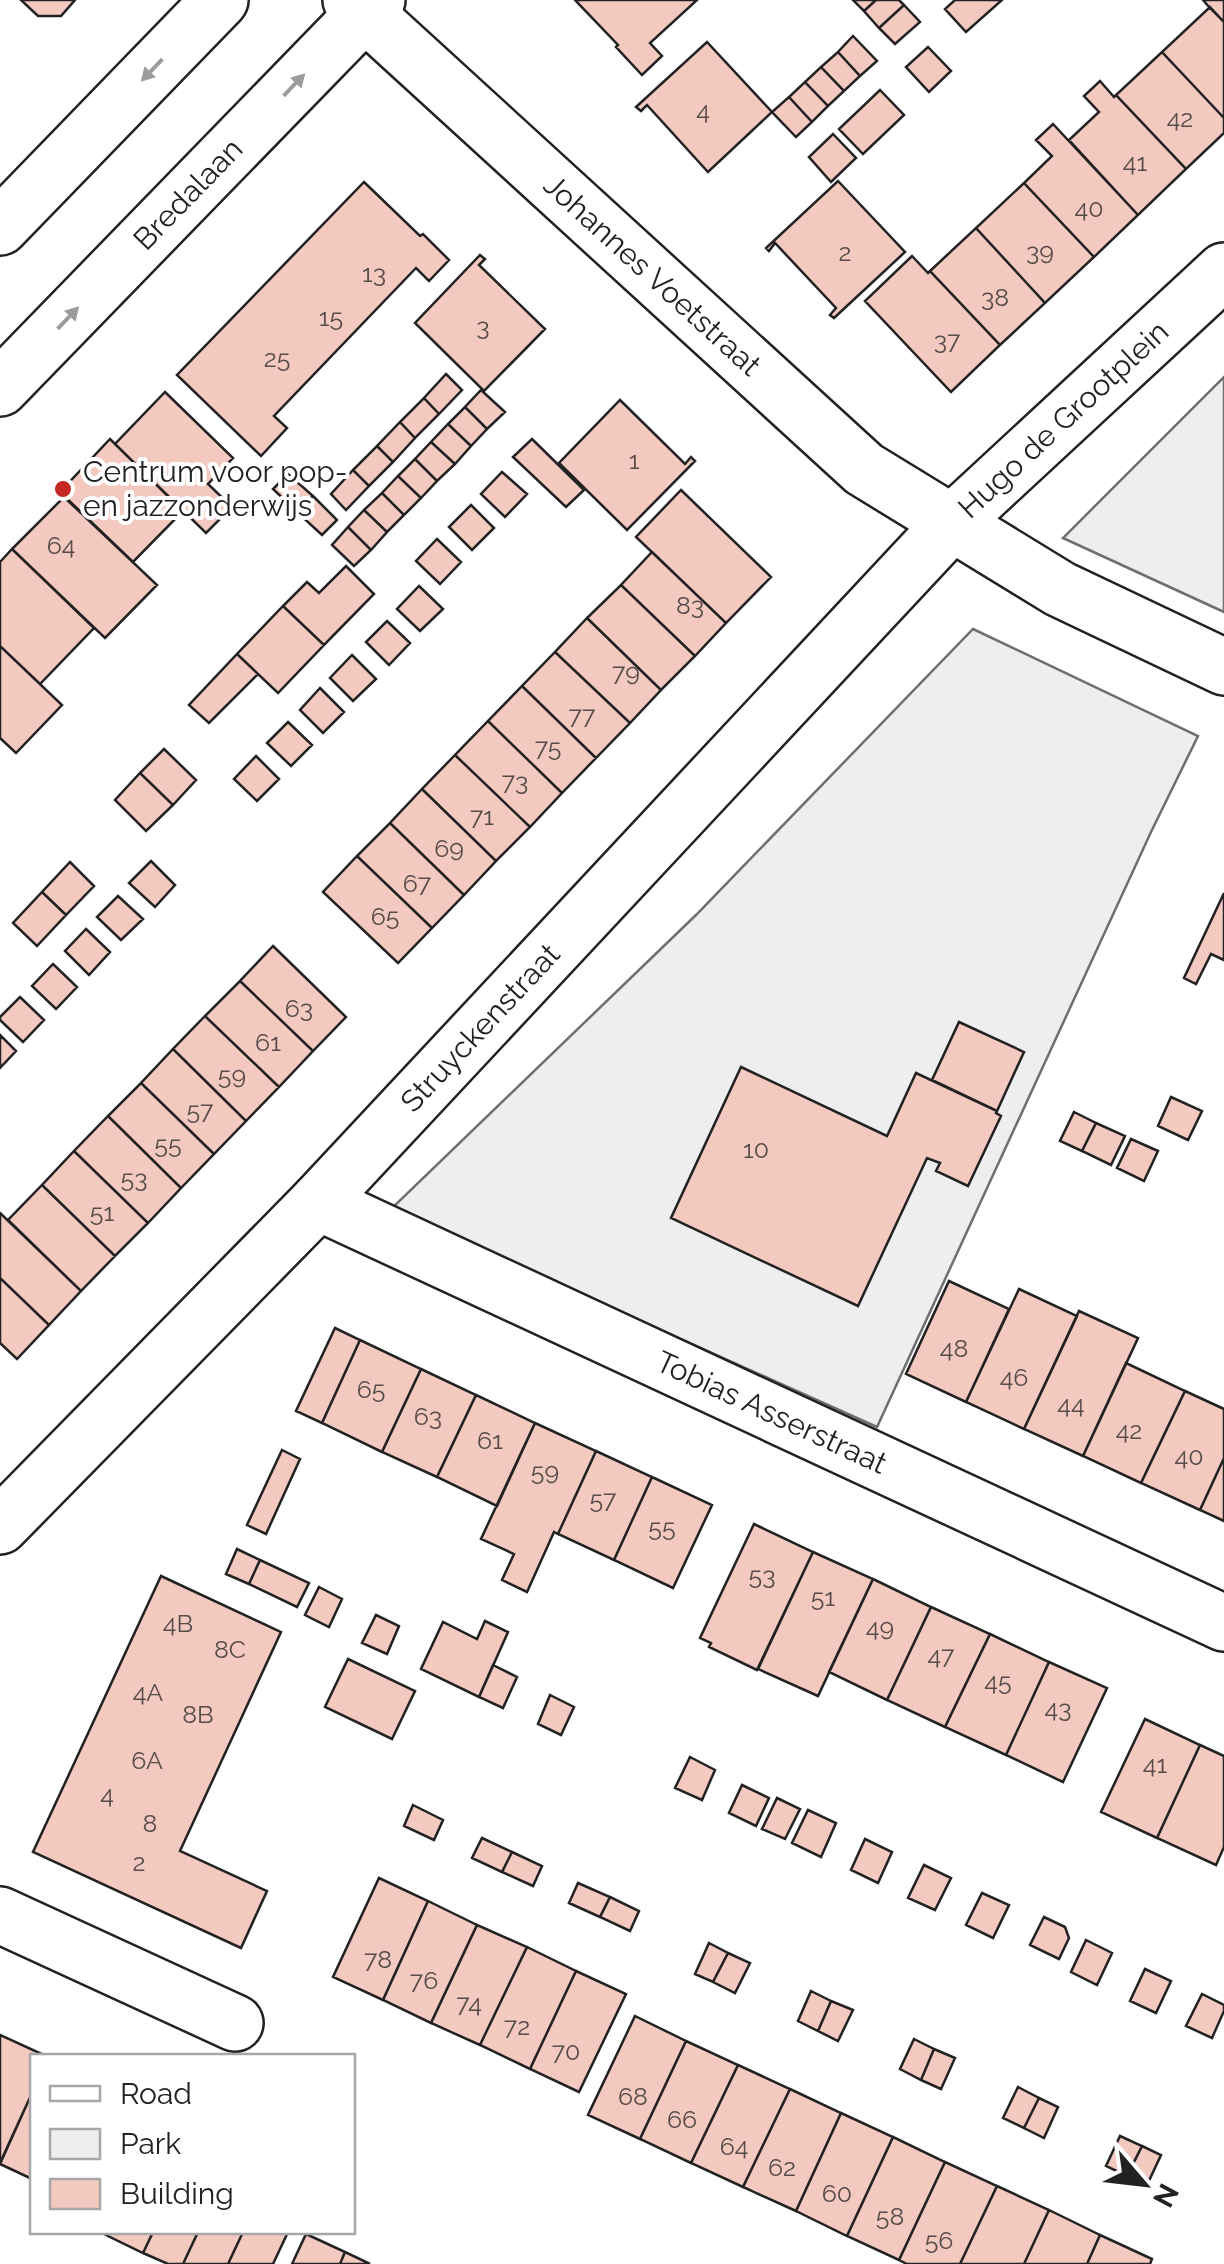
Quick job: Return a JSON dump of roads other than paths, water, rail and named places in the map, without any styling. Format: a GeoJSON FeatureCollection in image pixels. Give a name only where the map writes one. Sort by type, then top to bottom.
{"type":"FeatureCollection","features":[{"type":"Feature","properties":{"kind":"street"},"geometry":{"type":"LineString","coordinates":[[0,228],[220,0]]}},
{"type":"Feature","properties":{"kind":"street","name":"Bredalaan"},"geometry":{"type":"LineString","coordinates":[[0,388],[364,4]]}},
{"type":"Feature","properties":{"kind":"street","name":"Johannes Voetstraat"},"geometry":{"type":"LineString","coordinates":[[364,4],[864,469],[952,523]]}},
{"type":"Feature","properties":{"kind":"street","name":"Hugo de Grootplein"},"geometry":{"type":"LineString","coordinates":[[1224,271],[952,523],[1060,589],[1224,667]]}},
{"type":"Feature","properties":{"kind":"street","name":"Struyckenstraat"},"geometry":{"type":"LineString","coordinates":[[0,1526],[318,1202],[952,523]]}},
{"type":"Feature","properties":{"kind":"street","name":"Tobias Asserstraat"},"geometry":{"type":"LineString","coordinates":[[318,1202],[1224,1623]]}},
{"type":"Feature","properties":{"kind":"street"},"geometry":{"type":"LineString","coordinates":[[0,1915],[234,2022]]}},
{"type":"Feature","properties":{"kind":"place","name":"Centrum voor pop- en jazzonderwijs"},"geometry":{"type":"Point","coordinates":[63,489]}}]}
